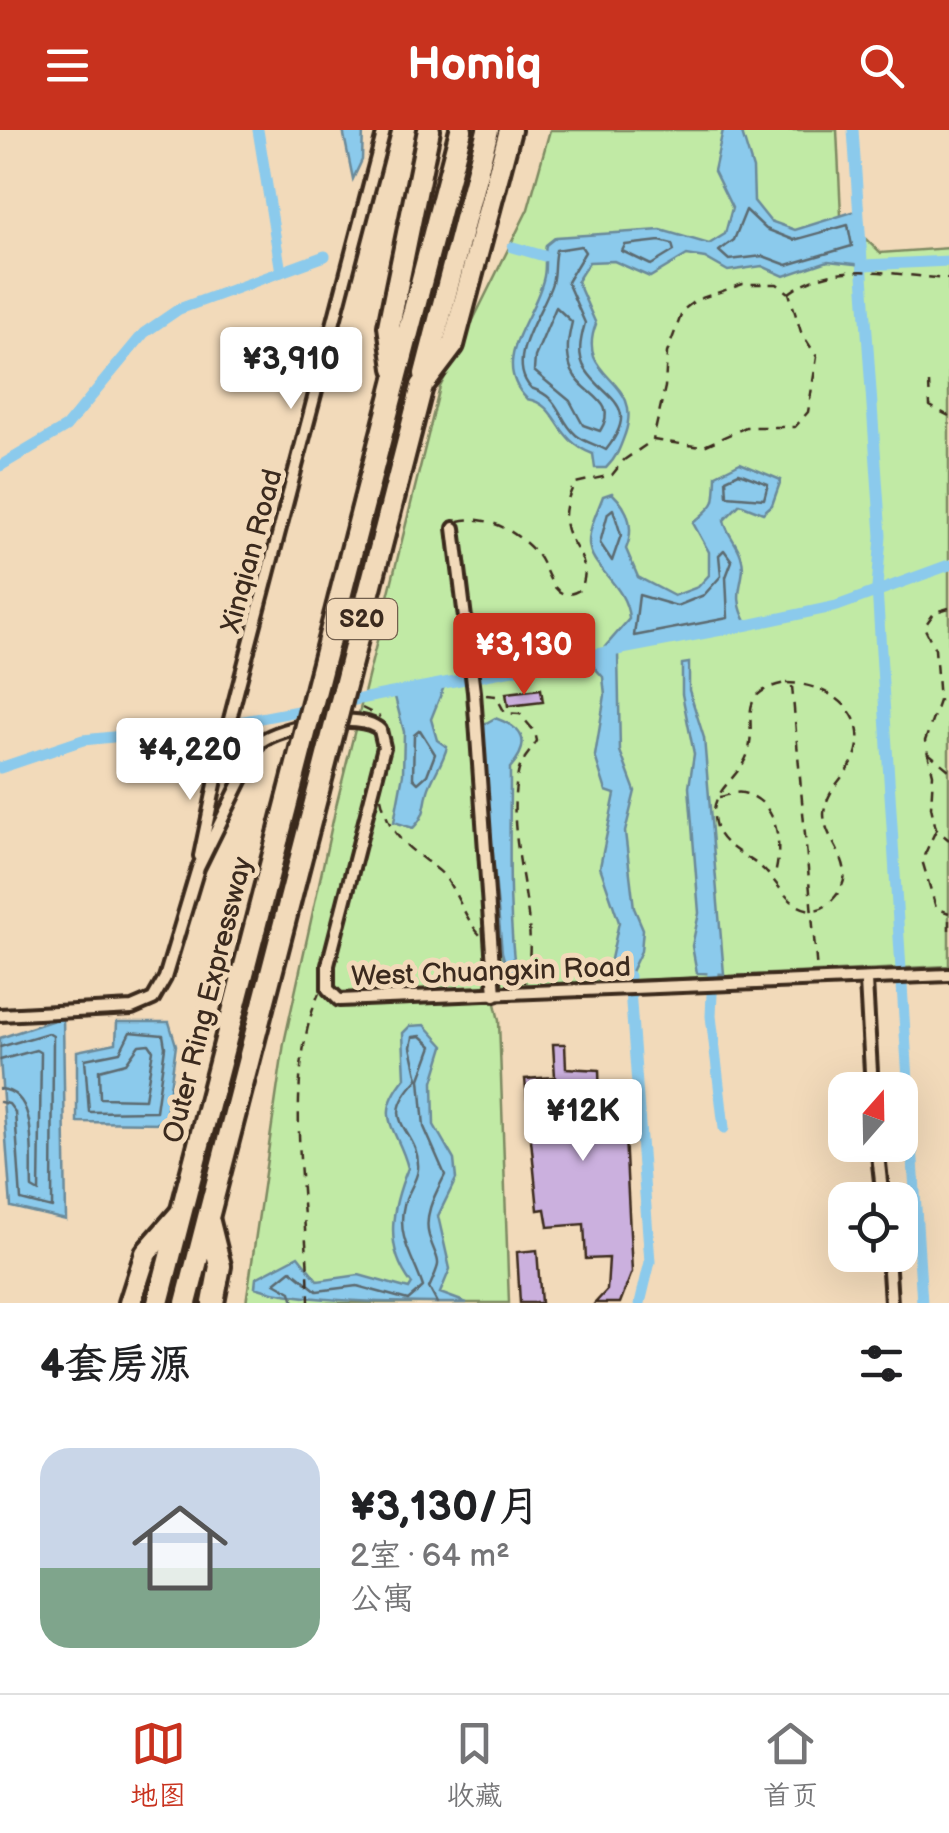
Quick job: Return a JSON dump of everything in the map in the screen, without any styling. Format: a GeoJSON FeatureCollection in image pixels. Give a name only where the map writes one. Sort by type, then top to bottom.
{"type":"FeatureCollection","features":[{"type":"Feature","properties":{"kind":"highway"},"geometry":{"type":"LineString","coordinates":[[396,379],[388,326],[428,130]]}},
{"type":"Feature","properties":{"kind":"highway","name":"Outer Ring Expressway"},"geometry":{"type":"LineString","coordinates":[[158,1303],[460,130]]}},
{"type":"Feature","properties":{"kind":"highway","name":"Outer Ring Expressway"},"geometry":{"type":"LineString","coordinates":[[186,1303],[488,130]]}},
{"type":"Feature","properties":{"kind":"highway"},"geometry":{"type":"LineString","coordinates":[[422,386],[454,345],[510,130]]}},
{"type":"Feature","properties":{"kind":"highway"},"geometry":{"type":"LineString","coordinates":[[130,1303],[146,1253],[182,1210]]}},
{"type":"Feature","properties":{"kind":"highway"},"geometry":{"type":"LineString","coordinates":[[208,1217],[220,1266],[214,1303]]}},
{"type":"Feature","properties":{"kind":"street","name":"Xinqian Road"},"geometry":{"type":"LineString","coordinates":[[198,868],[223,746],[384,130]]}},
{"type":"Feature","properties":{"kind":"street"},"geometry":{"type":"LineString","coordinates":[[454,528],[474,695],[496,995]]}},
{"type":"Feature","properties":{"kind":"street","name":"West Chuangxin Road"},"geometry":{"type":"LineString","coordinates":[[0,1015],[132,1008],[153,999],[164,978],[198,868],[260,742],[277,732],[357,718],[374,724],[384,739],[327,973],[328,989],[346,1002],[949,976]]}},
{"type":"Feature","properties":{"kind":"street"},"geometry":{"type":"LineString","coordinates":[[866,981],[871,1072]]}},
{"type":"Feature","properties":{"kind":"street"},"geometry":{"type":"LineString","coordinates":[[889,1272],[891,1303]]}},
{"type":"Feature","properties":{"kind":"path"},"geometry":{"type":"LineString","coordinates":[[789,293],[814,276],[842,270],[949,279]]}},
{"type":"Feature","properties":{"kind":"path"},"geometry":{"type":"LineString","coordinates":[[454,528],[457,522],[474,518],[496,523],[536,552],[550,584],[571,595],[585,578],[578,552],[562,528],[566,501],[575,483],[612,476],[624,460],[653,440],[702,446],[746,426],[795,426],[808,412],[817,358],[801,332],[789,293],[776,284],[743,284],[696,300],[683,310],[667,353],[665,387],[653,440]]}},
{"type":"Feature","properties":{"kind":"path"},"geometry":{"type":"LineString","coordinates":[[929,383],[930,406],[949,416]]}},
{"type":"Feature","properties":{"kind":"path"},"geometry":{"type":"LineString","coordinates":[[949,608],[927,618],[924,627],[935,649],[939,701],[925,740],[936,829],[922,860],[936,908],[949,913]]}},
{"type":"Feature","properties":{"kind":"path"},"geometry":{"type":"LineString","coordinates":[[792,683],[818,983]]}},
{"type":"Feature","properties":{"kind":"path"},"geometry":{"type":"LineString","coordinates":[[814,684],[840,700],[853,717],[857,751],[834,783],[824,813],[823,821],[844,858],[842,888],[829,904],[813,910],[793,904],[774,881],[717,831],[717,797],[749,750],[750,705],[771,686],[814,684]]}},
{"type":"Feature","properties":{"kind":"path"},"geometry":{"type":"LineString","coordinates":[[474,695],[496,696],[505,713],[520,714],[537,741],[526,754],[517,785],[529,947],[526,994]]}},
{"type":"Feature","properties":{"kind":"path"},"geometry":{"type":"LineString","coordinates":[[362,708],[379,715],[384,725]]}},
{"type":"Feature","properties":{"kind":"path"},"geometry":{"type":"LineString","coordinates":[[223,746],[255,734]]}},
{"type":"Feature","properties":{"kind":"path"},"geometry":{"type":"LineString","coordinates":[[927,752],[949,770]]}},
{"type":"Feature","properties":{"kind":"path"},"geometry":{"type":"LineString","coordinates":[[717,797],[744,793],[760,802],[774,821],[779,842],[774,881]]}},
{"type":"Feature","properties":{"kind":"path"},"geometry":{"type":"LineString","coordinates":[[381,798],[385,822],[406,846],[440,871],[472,927],[492,942]]}},
{"type":"Feature","properties":{"kind":"path"},"geometry":{"type":"LineString","coordinates":[[936,829],[949,840]]}},
{"type":"Feature","properties":{"kind":"path"},"geometry":{"type":"LineString","coordinates":[[949,920],[949,933]]}},
{"type":"Feature","properties":{"kind":"path"},"geometry":{"type":"LineString","coordinates":[[310,1303],[299,1098],[312,1008],[327,973]]}},
{"type":"Feature","properties":{"kind":"green space"},"geometry":{"type":"Polygon","coordinates":[[[550,130],[837,130],[841,215],[880,253],[949,248],[949,966],[600,982],[494,999],[499,1021],[509,1303],[246,1303],[284,1043],[337,802],[440,387],[528,209],[550,130]]]}},
{"type":"Feature","properties":{"kind":"water"},"geometry":{"type":"Polygon","coordinates":[[[343,130],[363,130],[362,160],[353,179],[343,130]]]}},
{"type":"Feature","properties":{"kind":"water"},"geometry":{"type":"Polygon","coordinates":[[[723,130],[741,130],[753,169],[754,201],[770,221],[795,230],[859,210],[864,265],[828,261],[784,276],[762,266],[728,271],[705,258],[687,255],[650,277],[614,261],[589,262],[577,281],[596,324],[594,357],[626,400],[629,415],[616,456],[606,468],[595,468],[593,454],[570,440],[546,408],[527,399],[516,384],[512,369],[518,339],[544,276],[546,245],[556,237],[661,230],[709,244],[725,234],[732,208],[714,171],[723,130]]]}},
{"type":"Feature","properties":{"kind":"water"},"geometry":{"type":"Polygon","coordinates":[[[740,463],[781,480],[772,505],[763,513],[740,504],[724,520],[743,564],[739,595],[748,625],[618,653],[620,751],[635,791],[625,832],[634,908],[643,929],[641,951],[629,976],[614,972],[611,959],[619,922],[600,867],[615,794],[606,791],[595,756],[605,695],[603,677],[586,658],[597,656],[629,619],[622,596],[591,552],[590,531],[603,496],[612,493],[629,519],[626,549],[638,577],[674,596],[698,587],[709,575],[709,552],[693,523],[713,504],[716,475],[740,463]]]}},
{"type":"Feature","properties":{"kind":"water"},"geometry":{"type":"Polygon","coordinates":[[[689,663],[689,690],[704,738],[724,974],[697,973],[692,946],[699,913],[689,787],[694,754],[682,694],[682,664],[689,663]]]}},
{"type":"Feature","properties":{"kind":"water"},"geometry":{"type":"Polygon","coordinates":[[[445,684],[431,719],[437,740],[447,747],[422,815],[413,828],[394,822],[403,774],[404,732],[394,693],[445,684]]]}},
{"type":"Feature","properties":{"kind":"water"},"geometry":{"type":"Polygon","coordinates":[[[495,718],[513,727],[523,744],[510,768],[510,904],[517,986],[511,985],[502,952],[481,726],[495,718]]]}},
{"type":"Feature","properties":{"kind":"water"},"geometry":{"type":"Polygon","coordinates":[[[63,1017],[66,1220],[11,1207],[0,1058],[0,1038],[63,1017]]]}},
{"type":"Feature","properties":{"kind":"water"},"geometry":{"type":"Polygon","coordinates":[[[117,1022],[169,1022],[176,1045],[165,1123],[77,1122],[77,1051],[116,1043],[117,1022]]]}},
{"type":"Feature","properties":{"kind":"water"},"geometry":{"type":"Polygon","coordinates":[[[425,1025],[444,1046],[433,1082],[434,1125],[454,1160],[456,1179],[438,1216],[450,1269],[440,1293],[467,1303],[327,1299],[255,1287],[256,1278],[298,1256],[318,1281],[359,1275],[409,1289],[412,1284],[397,1256],[393,1227],[408,1168],[389,1114],[395,1092],[405,1078],[403,1033],[410,1026],[425,1025]]]}},
{"type":"Feature","properties":{"kind":"building"},"geometry":{"type":"Polygon","coordinates":[[[541,689],[543,702],[508,706],[506,693],[541,689]]]}},
{"type":"Feature","properties":{"kind":"building"},"geometry":{"type":"Polygon","coordinates":[[[553,1044],[565,1044],[566,1068],[599,1070],[600,1098],[623,1097],[632,1272],[620,1303],[595,1303],[607,1290],[609,1258],[586,1259],[584,1224],[548,1227],[545,1209],[538,1210],[525,1079],[555,1077],[553,1044]]]}},
{"type":"Feature","properties":{"kind":"building"},"geometry":{"type":"Polygon","coordinates":[[[537,1250],[541,1303],[520,1303],[517,1252],[537,1250]]]}},
{"type":"Feature","properties":{"kind":"waterway"},"geometry":{"type":"LineString","coordinates":[[258,130],[281,272]]}},
{"type":"Feature","properties":{"kind":"waterway"},"geometry":{"type":"LineString","coordinates":[[853,130],[881,536],[877,588],[922,1303]]}},
{"type":"Feature","properties":{"kind":"waterway"},"geometry":{"type":"LineString","coordinates":[[513,247],[544,256]]}},
{"type":"Feature","properties":{"kind":"waterway"},"geometry":{"type":"LineString","coordinates":[[0,466],[66,427],[144,333],[179,309],[325,256]]}},
{"type":"Feature","properties":{"kind":"waterway"},"geometry":{"type":"LineString","coordinates":[[864,265],[949,261]]}},
{"type":"Feature","properties":{"kind":"waterway"},"geometry":{"type":"LineString","coordinates":[[0,768],[83,740],[213,727],[837,606],[949,565]]}},
{"type":"Feature","properties":{"kind":"waterway"},"geometry":{"type":"LineString","coordinates":[[713,972],[711,1016],[724,1128]]}},
{"type":"Feature","properties":{"kind":"waterway"},"geometry":{"type":"LineString","coordinates":[[629,976],[650,1262],[640,1303]]}}]}
